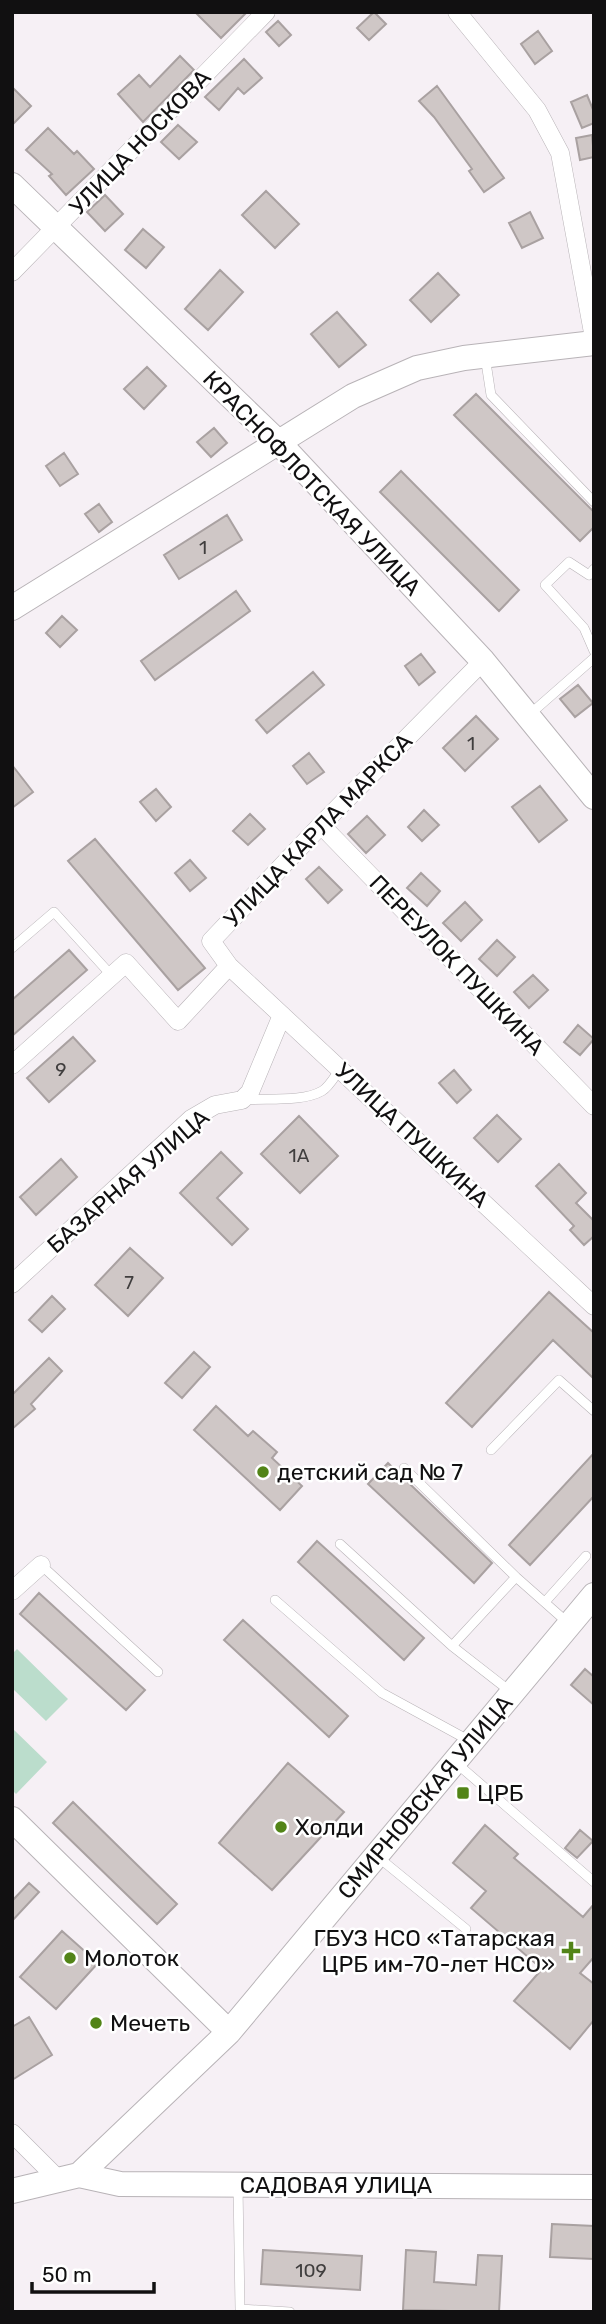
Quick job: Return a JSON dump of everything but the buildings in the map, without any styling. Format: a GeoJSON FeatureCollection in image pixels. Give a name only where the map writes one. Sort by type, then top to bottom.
{"type":"FeatureCollection","features":[{"type":"Feature","properties":{"kind":"street","name":"УЛИЦА НОСКОВА"},"geometry":{"type":"LineString","coordinates":[[12,272],[266,12]]}},
{"type":"Feature","properties":{"kind":"street"},"geometry":{"type":"LineString","coordinates":[[12,608],[365,390],[417,368],[594,341],[560,153],[537,110],[457,12]]}},
{"type":"Feature","properties":{"kind":"street","name":"КРАСНОФЛОТСКАЯ УЛИЦА"},"geometry":{"type":"LineString","coordinates":[[12,185],[279,443],[483,661],[594,797]]}},
{"type":"Feature","properties":{"kind":"street","name":"УЛИЦА КАРЛА МАРКСА"},"geometry":{"type":"LineString","coordinates":[[229,967],[211,941],[483,661]]}},
{"type":"Feature","properties":{"kind":"street","name":"ПЕРЕУЛОК ПУШКИНА"},"geometry":{"type":"LineString","coordinates":[[321,825],[594,1106]]}},
{"type":"Feature","properties":{"kind":"street"},"geometry":{"type":"LineString","coordinates":[[12,1065],[126,963],[178,1021],[229,967]]}},
{"type":"Feature","properties":{"kind":"street","name":"УЛИЦА ПУШКИНА"},"geometry":{"type":"LineString","coordinates":[[229,967],[594,1306]]}},
{"type":"Feature","properties":{"kind":"street"},"geometry":{"type":"LineString","coordinates":[[242,1100],[250,1092],[282,1015]]}},
{"type":"Feature","properties":{"kind":"street","name":"БАЗАРНАЯ УЛИЦА"},"geometry":{"type":"LineString","coordinates":[[12,1284],[191,1119],[215,1105],[242,1100]]}},
{"type":"Feature","properties":{"kind":"street"},"geometry":{"type":"LineString","coordinates":[[12,1591],[41,1565]]}},
{"type":"Feature","properties":{"kind":"street","name":"СМИРНОВСКАЯ УЛИЦА"},"geometry":{"type":"LineString","coordinates":[[69,2177],[229,2032],[594,1595]]}},
{"type":"Feature","properties":{"kind":"street"},"geometry":{"type":"LineString","coordinates":[[12,1819],[229,2032]]}},
{"type":"Feature","properties":{"kind":"street"},"geometry":{"type":"LineString","coordinates":[[12,2133],[69,2177]]}},
{"type":"Feature","properties":{"kind":"street"},"geometry":{"type":"LineString","coordinates":[[12,2191],[69,2177]]}},
{"type":"Feature","properties":{"kind":"street","name":"САДОВАЯ УЛИЦА"},"geometry":{"type":"LineString","coordinates":[[69,2177],[120,2184],[593,2187]]}},
{"type":"Feature","properties":{"kind":"lane"},"geometry":{"type":"LineString","coordinates":[[485,356],[491,395],[594,502]]}},
{"type":"Feature","properties":{"kind":"lane"},"geometry":{"type":"LineString","coordinates":[[594,569],[589,575],[569,562],[545,586],[584,628],[594,651]]}},
{"type":"Feature","properties":{"kind":"lane"},"geometry":{"type":"LineString","coordinates":[[528,716],[594,658]]}},
{"type":"Feature","properties":{"kind":"lane"},"geometry":{"type":"LineString","coordinates":[[12,948],[54,912],[112,976]]}},
{"type":"Feature","properties":{"kind":"lane"},"geometry":{"type":"LineString","coordinates":[[242,1100],[271,1097],[296,1099],[324,1091],[341,1069]]}},
{"type":"Feature","properties":{"kind":"lane"},"geometry":{"type":"LineString","coordinates":[[491,1450],[559,1380],[594,1411]]}},
{"type":"Feature","properties":{"kind":"lane"},"geometry":{"type":"LineString","coordinates":[[404,1468],[516,1577],[569,1624]]}},
{"type":"Feature","properties":{"kind":"lane"},"geometry":{"type":"LineString","coordinates":[[341,1544],[452,1646],[512,1693]]}},
{"type":"Feature","properties":{"kind":"lane"},"geometry":{"type":"LineString","coordinates":[[545,1602],[586,1556]]}},
{"type":"Feature","properties":{"kind":"lane"},"geometry":{"type":"LineString","coordinates":[[41,1565],[158,1672]]}},
{"type":"Feature","properties":{"kind":"lane"},"geometry":{"type":"LineString","coordinates":[[452,1646],[516,1577]]}},
{"type":"Feature","properties":{"kind":"lane"},"geometry":{"type":"LineString","coordinates":[[275,1600],[382,1693],[471,1742]]}},
{"type":"Feature","properties":{"kind":"lane"},"geometry":{"type":"LineString","coordinates":[[454,1762],[594,1882]]}},
{"type":"Feature","properties":{"kind":"lane"},"geometry":{"type":"LineString","coordinates":[[376,1856],[466,1929]]}},
{"type":"Feature","properties":{"kind":"lane"},"geometry":{"type":"LineString","coordinates":[[238,2185],[240,2309],[290,2312]]}},
{"type":"Feature","properties":{"kind":"green space"},"geometry":{"type":"Polygon","coordinates":[[[17,1649],[68,1699],[46,1721],[12,1688],[12,1654],[17,1649]]]}},
{"type":"Feature","properties":{"kind":"green space"},"geometry":{"type":"Polygon","coordinates":[[[12,1728],[47,1762],[16,1794],[12,1790],[12,1728]]]}},
{"type":"Feature","properties":{"kind":"place","name":"детский сад № 7"},"geometry":{"type":"Point","coordinates":[263,1472]}},
{"type":"Feature","properties":{"kind":"place","name":"ЦРБ"},"geometry":{"type":"Point","coordinates":[463,1793]}},
{"type":"Feature","properties":{"kind":"place","name":"Холди"},"geometry":{"type":"Point","coordinates":[281,1827]}},
{"type":"Feature","properties":{"kind":"place","name":"ГБУЗ НСО «Татарская ЦРБ им-70-лет НСО»"},"geometry":{"type":"Point","coordinates":[571,1951]}},
{"type":"Feature","properties":{"kind":"place","name":"Молоток"},"geometry":{"type":"Point","coordinates":[70,1958]}},
{"type":"Feature","properties":{"kind":"place","name":"Мечеть"},"geometry":{"type":"Point","coordinates":[96,2023]}}]}
